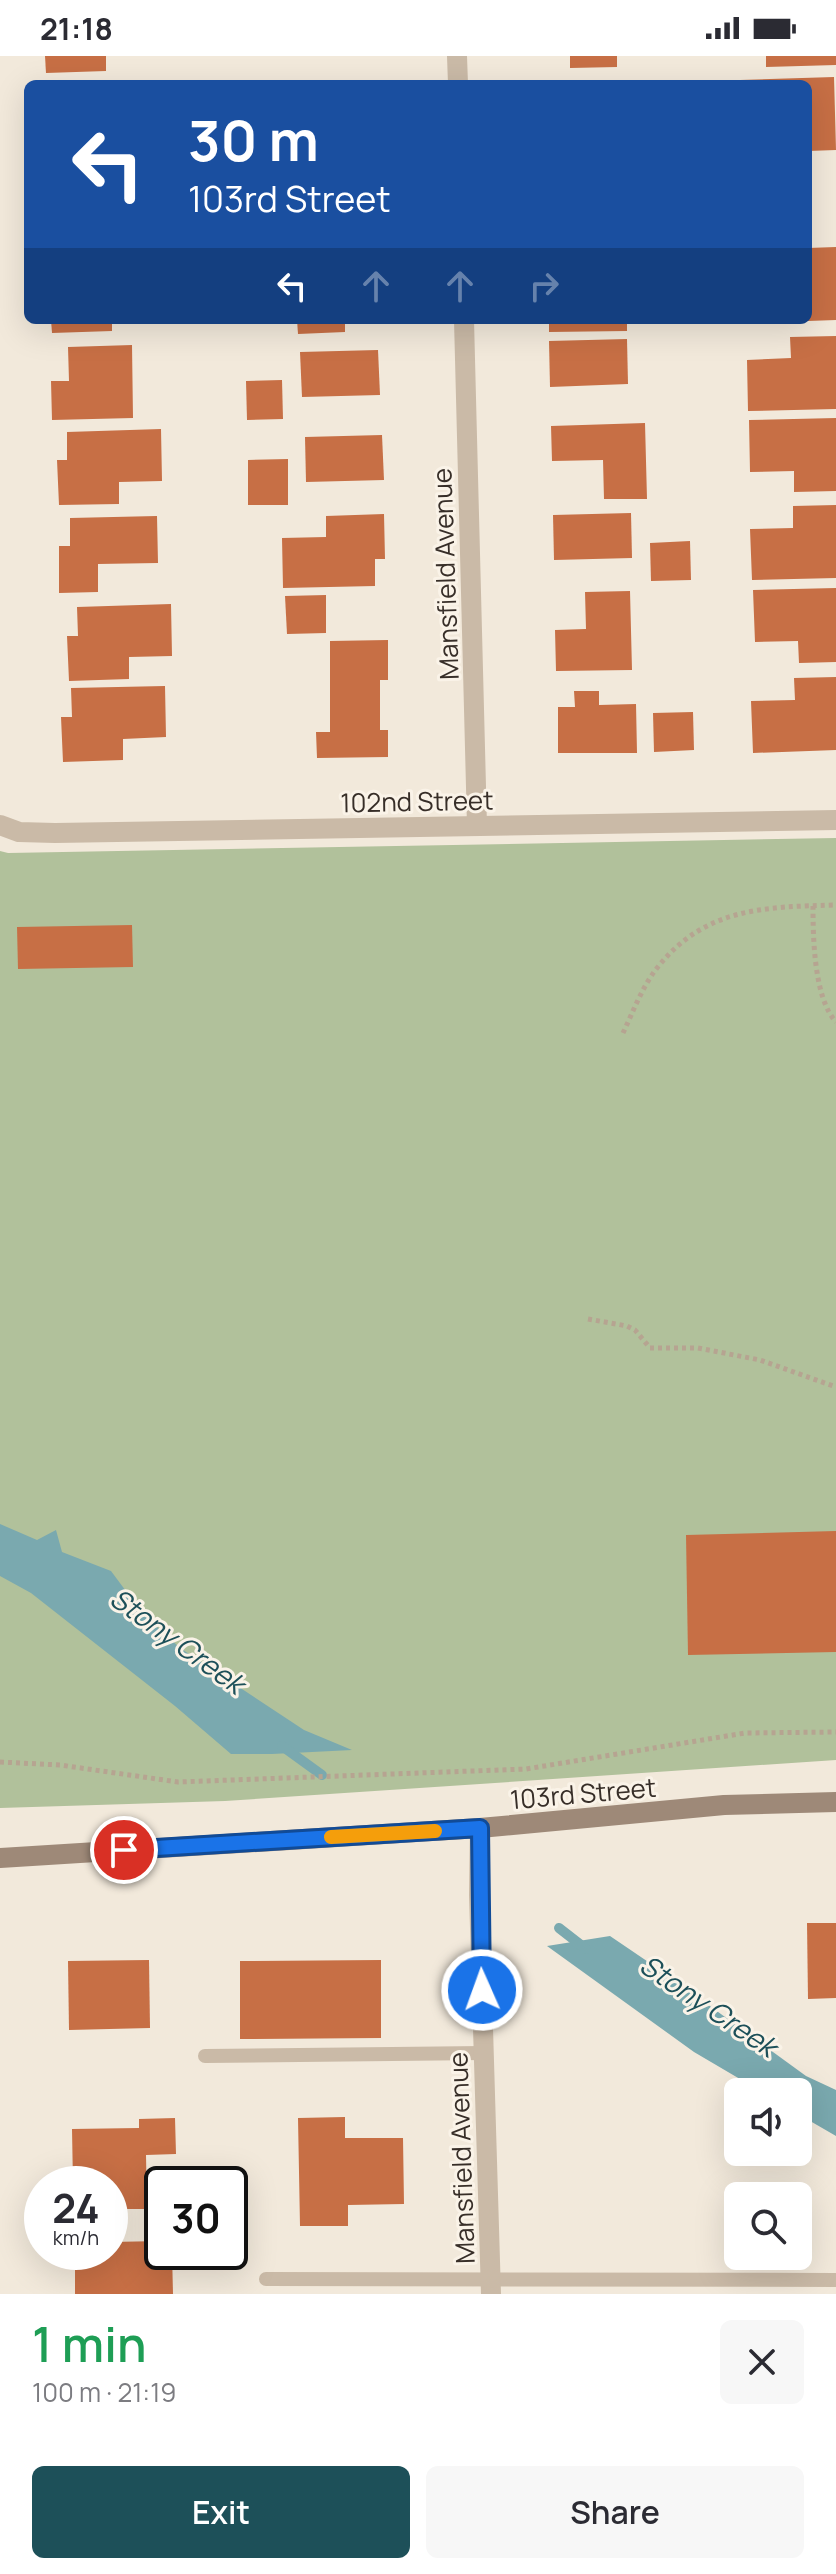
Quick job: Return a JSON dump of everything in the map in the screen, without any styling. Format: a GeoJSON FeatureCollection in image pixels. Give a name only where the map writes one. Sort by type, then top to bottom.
{"type":"FeatureCollection","features":[{"type":"Feature","properties":{"kind":"street"},"geometry":{"type":"LineString","coordinates":[[457,56],[458,80]]}},
{"type":"Feature","properties":{"kind":"street","name":"Mansfield Avenue"},"geometry":{"type":"LineString","coordinates":[[464,324],[477,826]]}},
{"type":"Feature","properties":{"kind":"street","name":"102nd Street"},"geometry":{"type":"LineString","coordinates":[[0,825],[19,832],[55,833],[836,820]]}},
{"type":"Feature","properties":{"kind":"street","name":"103rd Street"},"geometry":{"type":"LineString","coordinates":[[0,1858],[480,1828],[724,1805],[836,1802]]}},
{"type":"Feature","properties":{"kind":"street","name":"Mansfield Avenue"},"geometry":{"type":"LineString","coordinates":[[480,1828],[479,1895],[491,2287]]}},
{"type":"Feature","properties":{"kind":"lane"},"geometry":{"type":"LineString","coordinates":[[205,2056],[484,2053]]}},
{"type":"Feature","properties":{"kind":"lane"},"geometry":{"type":"LineString","coordinates":[[266,2279],[491,2287],[836,2280]]}},
{"type":"Feature","properties":{"kind":"path"},"geometry":{"type":"LineString","coordinates":[[623,1033],[657,968],[689,937],[727,916],[746,911],[836,905]]}},
{"type":"Feature","properties":{"kind":"path"},"geometry":{"type":"LineString","coordinates":[[813,906],[813,948],[828,1013],[836,1022]]}},
{"type":"Feature","properties":{"kind":"path"},"geometry":{"type":"LineString","coordinates":[[588,1319],[627,1326],[640,1335],[650,1348],[698,1348],[760,1360],[836,1387]]}},
{"type":"Feature","properties":{"kind":"path"},"geometry":{"type":"LineString","coordinates":[[0,1762],[60,1765],[178,1782],[526,1769],[745,1733],[836,1732]]}},
{"type":"Feature","properties":{"kind":"green space"},"geometry":{"type":"Polygon","coordinates":[[[836,838],[836,1760],[225,1801],[0,1808],[0,851],[836,838]]]}},
{"type":"Feature","properties":{"kind":"water"},"geometry":{"type":"Polygon","coordinates":[[[0,1524],[37,1540],[56,1530],[62,1552],[111,1571],[143,1614],[180,1648],[304,1730],[352,1750],[231,1754],[31,1593],[0,1576],[0,1524]]]}},
{"type":"Feature","properties":{"kind":"water"},"geometry":{"type":"Polygon","coordinates":[[[610,1936],[810,2078],[738,2078],[694,2052],[547,1946],[610,1936]]]}},
{"type":"Feature","properties":{"kind":"water"},"geometry":{"type":"Polygon","coordinates":[[[812,2079],[836,2090],[836,2136],[812,2122],[812,2079]]]}},
{"type":"Feature","properties":{"kind":"building"},"geometry":{"type":"Polygon","coordinates":[[[45,56],[106,56],[106,71],[46,73],[45,56]]]}},
{"type":"Feature","properties":{"kind":"building"},"geometry":{"type":"Polygon","coordinates":[[[570,56],[617,56],[617,67],[570,68],[570,56]]]}},
{"type":"Feature","properties":{"kind":"building"},"geometry":{"type":"Polygon","coordinates":[[[766,56],[836,56],[836,65],[766,67],[766,56]]]}},
{"type":"Feature","properties":{"kind":"building"},"geometry":{"type":"Polygon","coordinates":[[[834,77],[836,150],[812,151],[812,80],[740,80],[834,77]]]}},
{"type":"Feature","properties":{"kind":"building"},"geometry":{"type":"Polygon","coordinates":[[[836,247],[836,320],[812,321],[812,248],[836,247]]]}},
{"type":"Feature","properties":{"kind":"building"},"geometry":{"type":"Polygon","coordinates":[[[51,324],[112,324],[112,331],[52,333],[51,324]]]}},
{"type":"Feature","properties":{"kind":"building"},"geometry":{"type":"Polygon","coordinates":[[[297,324],[345,324],[345,332],[298,334],[297,324]]]}},
{"type":"Feature","properties":{"kind":"building"},"geometry":{"type":"Polygon","coordinates":[[[549,324],[627,324],[627,331],[549,332],[549,324]]]}},
{"type":"Feature","properties":{"kind":"building"},"geometry":{"type":"Polygon","coordinates":[[[836,336],[836,409],[748,411],[747,360],[791,358],[790,337],[836,336]]]}},
{"type":"Feature","properties":{"kind":"building"},"geometry":{"type":"Polygon","coordinates":[[[627,339],[628,384],[550,387],[549,341],[627,339]]]}},
{"type":"Feature","properties":{"kind":"building"},"geometry":{"type":"Polygon","coordinates":[[[132,345],[133,418],[52,420],[51,381],[69,381],[68,347],[132,345]]]}},
{"type":"Feature","properties":{"kind":"building"},"geometry":{"type":"Polygon","coordinates":[[[378,350],[380,395],[302,397],[300,352],[378,350]]]}},
{"type":"Feature","properties":{"kind":"building"},"geometry":{"type":"Polygon","coordinates":[[[282,380],[283,419],[247,420],[246,381],[282,380]]]}},
{"type":"Feature","properties":{"kind":"building"},"geometry":{"type":"Polygon","coordinates":[[[836,418],[836,491],[794,492],[794,471],[750,472],[749,420],[836,418]]]}},
{"type":"Feature","properties":{"kind":"building"},"geometry":{"type":"Polygon","coordinates":[[[645,423],[647,499],[604,499],[603,460],[552,461],[551,426],[645,423]]]}},
{"type":"Feature","properties":{"kind":"building"},"geometry":{"type":"Polygon","coordinates":[[[161,429],[162,481],[119,482],[119,504],[59,505],[57,460],[67,460],[67,432],[161,429]]]}},
{"type":"Feature","properties":{"kind":"building"},"geometry":{"type":"Polygon","coordinates":[[[382,435],[384,480],[306,482],[305,437],[382,435]]]}},
{"type":"Feature","properties":{"kind":"building"},"geometry":{"type":"Polygon","coordinates":[[[288,459],[288,505],[248,505],[248,460],[288,459]]]}},
{"type":"Feature","properties":{"kind":"building"},"geometry":{"type":"Polygon","coordinates":[[[836,505],[836,578],[752,580],[750,529],[793,528],[793,506],[836,505]]]}},
{"type":"Feature","properties":{"kind":"building"},"geometry":{"type":"Polygon","coordinates":[[[631,513],[632,558],[554,560],[553,515],[631,513]]]}},
{"type":"Feature","properties":{"kind":"building"},"geometry":{"type":"Polygon","coordinates":[[[384,514],[385,559],[375,559],[375,586],[283,588],[282,538],[326,537],[326,516],[384,514]]]}},
{"type":"Feature","properties":{"kind":"building"},"geometry":{"type":"Polygon","coordinates":[[[157,516],[158,563],[98,564],[98,592],[59,593],[59,546],[70,546],[70,518],[157,516]]]}},
{"type":"Feature","properties":{"kind":"building"},"geometry":{"type":"Polygon","coordinates":[[[690,541],[691,580],[651,581],[650,543],[690,541]]]}},
{"type":"Feature","properties":{"kind":"building"},"geometry":{"type":"Polygon","coordinates":[[[836,588],[836,662],[799,663],[798,641],[755,642],[753,590],[836,588]]]}},
{"type":"Feature","properties":{"kind":"building"},"geometry":{"type":"Polygon","coordinates":[[[630,591],[632,670],[556,671],[555,630],[586,629],[585,592],[630,591]]]}},
{"type":"Feature","properties":{"kind":"building"},"geometry":{"type":"Polygon","coordinates":[[[326,595],[326,633],[287,634],[285,596],[326,595]]]}},
{"type":"Feature","properties":{"kind":"building"},"geometry":{"type":"Polygon","coordinates":[[[171,604],[172,656],[129,657],[129,679],[69,681],[67,636],[78,636],[77,607],[171,604]]]}},
{"type":"Feature","properties":{"kind":"building"},"geometry":{"type":"Polygon","coordinates":[[[388,640],[388,680],[380,680],[380,730],[388,730],[388,757],[317,758],[316,732],[330,732],[330,641],[388,640]]]}},
{"type":"Feature","properties":{"kind":"building"},"geometry":{"type":"Polygon","coordinates":[[[836,677],[836,750],[753,753],[751,701],[795,700],[794,678],[836,677]]]}},
{"type":"Feature","properties":{"kind":"building"},"geometry":{"type":"Polygon","coordinates":[[[165,686],[166,737],[123,739],[123,760],[63,762],[61,717],[72,717],[71,688],[165,686]]]}},
{"type":"Feature","properties":{"kind":"building"},"geometry":{"type":"Polygon","coordinates":[[[574,691],[599,691],[599,705],[636,704],[637,753],[558,753],[558,707],[575,707],[574,691]]]}},
{"type":"Feature","properties":{"kind":"building"},"geometry":{"type":"Polygon","coordinates":[[[693,712],[694,750],[654,752],[653,713],[693,712]]]}},
{"type":"Feature","properties":{"kind":"building"},"geometry":{"type":"Polygon","coordinates":[[[132,925],[133,967],[18,969],[17,927],[132,925]]]}},
{"type":"Feature","properties":{"kind":"building"},"geometry":{"type":"Polygon","coordinates":[[[836,1531],[836,1652],[688,1655],[686,1535],[836,1531]]]}},
{"type":"Feature","properties":{"kind":"building"},"geometry":{"type":"Polygon","coordinates":[[[807,1923],[836,1923],[836,1998],[808,1999],[807,1923]]]}},
{"type":"Feature","properties":{"kind":"building"},"geometry":{"type":"Polygon","coordinates":[[[149,1960],[150,2028],[69,2030],[68,1961],[149,1960]]]}},
{"type":"Feature","properties":{"kind":"building"},"geometry":{"type":"Polygon","coordinates":[[[381,1960],[381,2038],[240,2039],[240,1961],[381,1960]]]}},
{"type":"Feature","properties":{"kind":"building"},"geometry":{"type":"Polygon","coordinates":[[[345,2117],[345,2138],[403,2138],[404,2204],[348,2205],[348,2226],[300,2226],[298,2118],[345,2117]]]}},
{"type":"Feature","properties":{"kind":"building"},"geometry":{"type":"Polygon","coordinates":[[[175,2118],[176,2154],[146,2155],[144,2209],[128,2209],[128,2166],[73,2166],[72,2129],[139,2128],[139,2119],[175,2118]]]}},
{"type":"Feature","properties":{"kind":"building"},"geometry":{"type":"Polygon","coordinates":[[[144,2241],[144,2270],[172,2270],[173,2294],[75,2294],[75,2270],[128,2270],[128,2242],[144,2241]]]}},
{"type":"Feature","properties":{"kind":"waterway","name":"Stony Creek"},"geometry":{"type":"LineString","coordinates":[[282,1746],[322,1775]]}},
{"type":"Feature","properties":{"kind":"waterway","name":"Stony Creek"},"geometry":{"type":"LineString","coordinates":[[559,1928],[586,1949]]}},
{"type":"Feature","properties":{"kind":"slow traffic"},"geometry":{"type":"LineString","coordinates":[[331,1837],[435,1831]]}},
{"type":"Feature","properties":{"kind":"route"},"geometry":{"type":"LineString","coordinates":[[124,1850],[480,1828],[482,1990]]}}]}
